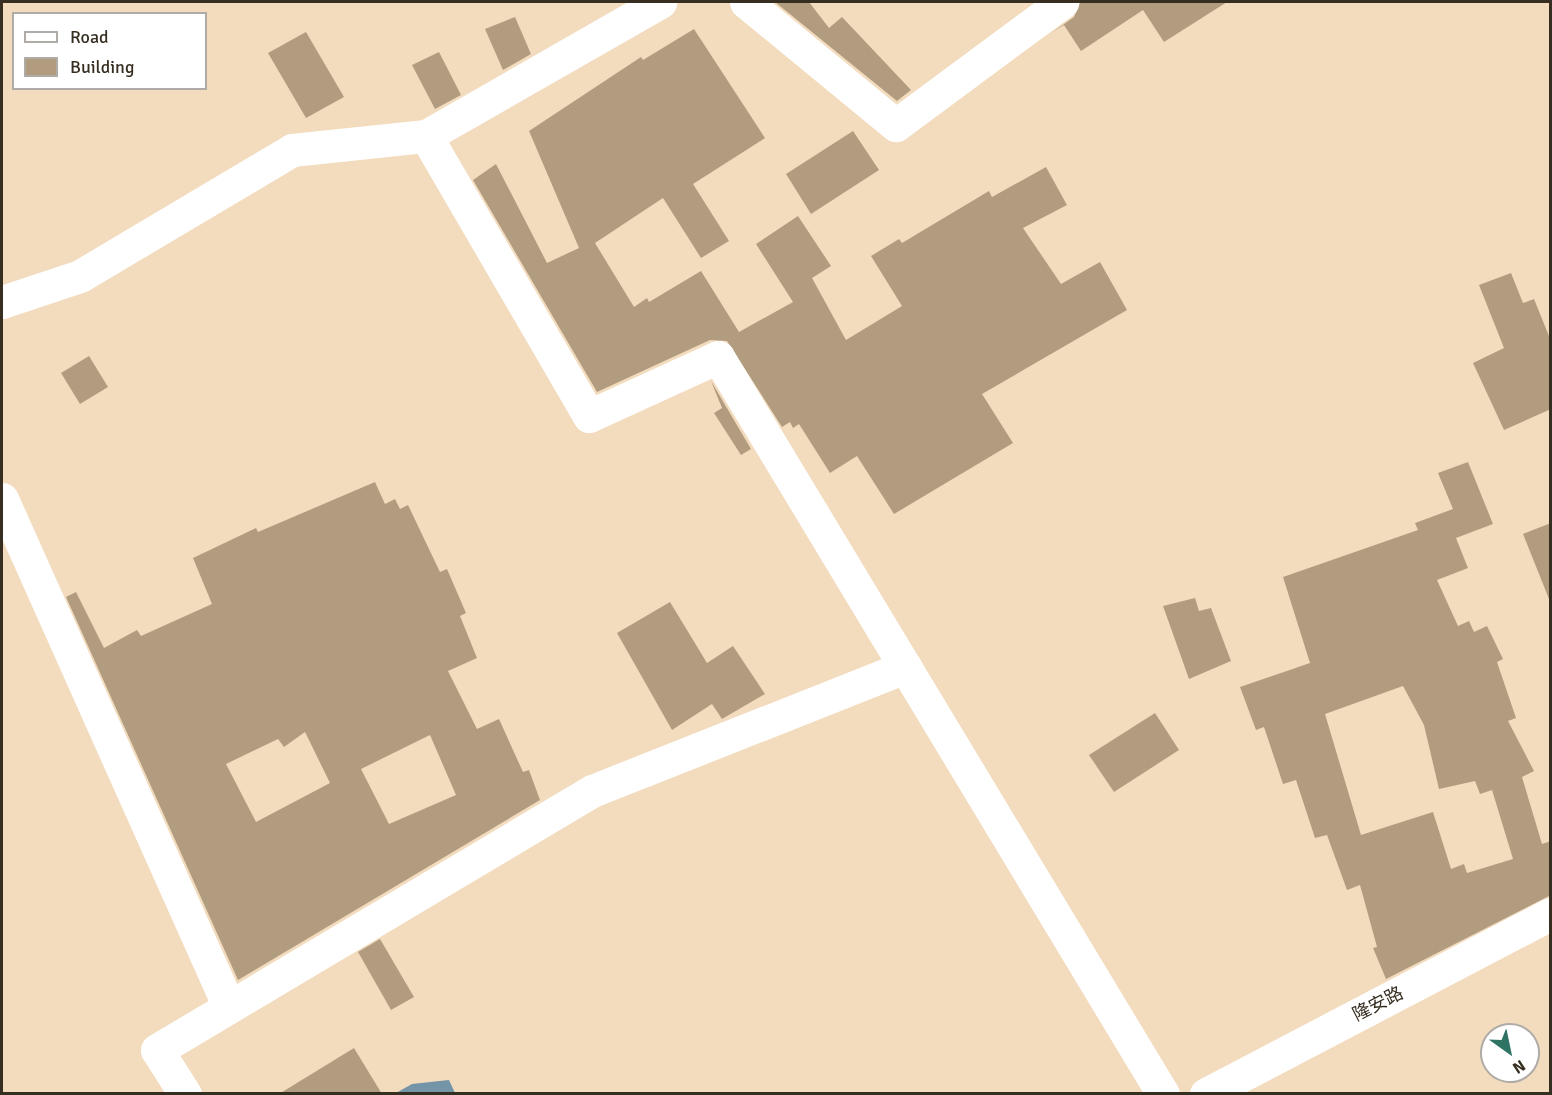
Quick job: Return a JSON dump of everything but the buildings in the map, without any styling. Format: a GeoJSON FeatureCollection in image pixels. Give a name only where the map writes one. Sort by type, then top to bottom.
{"type":"FeatureCollection","features":[{"type":"Feature","properties":{"kind":"street"},"geometry":{"type":"LineString","coordinates":[[2,302],[80,276],[292,150],[426,136],[660,2]]}},
{"type":"Feature","properties":{"kind":"street"},"geometry":{"type":"LineString","coordinates":[[746,2],[896,125],[1062,2]]}},
{"type":"Feature","properties":{"kind":"street"},"geometry":{"type":"LineString","coordinates":[[426,136],[589,416],[718,357],[1163,1094]]}},
{"type":"Feature","properties":{"kind":"street"},"geometry":{"type":"LineString","coordinates":[[2,499],[229,1007]]}},
{"type":"Feature","properties":{"kind":"street"},"geometry":{"type":"LineString","coordinates":[[184,1094],[157,1050],[592,791],[905,667]]}},
{"type":"Feature","properties":{"kind":"street","name":"隆安路"},"geometry":{"type":"LineString","coordinates":[[1206,1094],[1551,915]]}},
{"type":"Feature","properties":{"kind":"water"},"geometry":{"type":"Polygon","coordinates":[[[449,1080],[455,1093],[396,1093],[412,1084],[449,1080]]]}}]}
